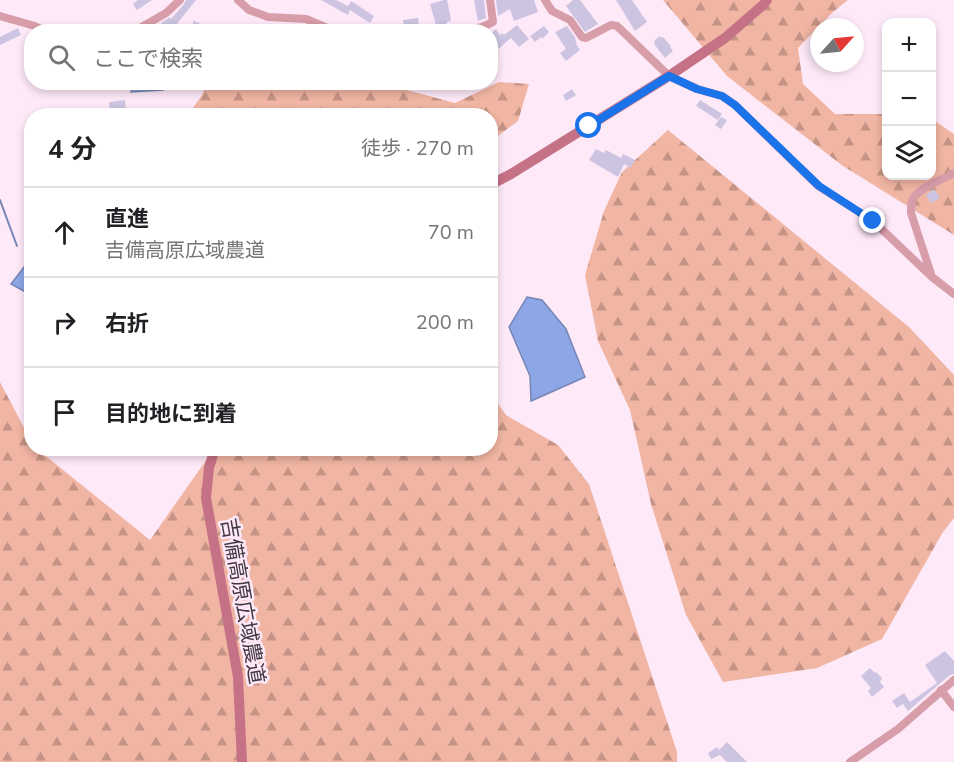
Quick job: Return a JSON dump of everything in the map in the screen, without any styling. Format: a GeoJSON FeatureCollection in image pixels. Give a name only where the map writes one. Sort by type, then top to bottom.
{"type":"FeatureCollection","features":[{"type":"Feature","properties":{"kind":"street"},"geometry":{"type":"LineString","coordinates":[[147,24],[166,13],[180,0]]}},
{"type":"Feature","properties":{"kind":"street"},"geometry":{"type":"LineString","coordinates":[[238,0],[249,10],[268,16],[306,19],[318,24]]}},
{"type":"Feature","properties":{"kind":"street"},"geometry":{"type":"LineString","coordinates":[[489,24],[493,22],[490,0]]}},
{"type":"Feature","properties":{"kind":"street"},"geometry":{"type":"LineString","coordinates":[[545,0],[552,10],[570,20],[582,37],[586,38],[611,25],[617,26],[669,76],[697,89],[722,96],[735,105],[819,186],[873,221],[932,277],[954,294]]}},
{"type":"Feature","properties":{"kind":"street"},"geometry":{"type":"LineString","coordinates":[[498,181],[669,76],[725,38],[766,0]]}},
{"type":"Feature","properties":{"kind":"street"},"geometry":{"type":"LineString","coordinates":[[0,16],[28,24]]}},
{"type":"Feature","properties":{"kind":"street"},"geometry":{"type":"LineString","coordinates":[[932,277],[911,213],[911,204],[917,192],[954,173]]}},
{"type":"Feature","properties":{"kind":"street","name":"吉備高原広域農道"},"geometry":{"type":"LineString","coordinates":[[213,456],[206,498],[238,677],[242,762]]}},
{"type":"Feature","properties":{"kind":"street"},"geometry":{"type":"LineString","coordinates":[[850,762],[898,729],[954,680]]}},
{"type":"Feature","properties":{"kind":"street"},"geometry":{"type":"LineString","coordinates":[[941,690],[954,707]]}},
{"type":"Feature","properties":{"kind":"green space"},"geometry":{"type":"Polygon","coordinates":[[[663,0],[848,0],[827,18],[810,18],[810,36],[798,48],[803,84],[835,114],[882,114],[882,180],[936,180],[936,122],[954,134],[954,235],[843,166],[727,76],[663,0]]]}},
{"type":"Feature","properties":{"kind":"green space"},"geometry":{"type":"Polygon","coordinates":[[[498,82],[529,84],[518,121],[498,136],[498,108],[193,108],[204,90],[407,90],[455,103],[482,90],[498,90],[498,82]]]}},
{"type":"Feature","properties":{"kind":"green space"},"geometry":{"type":"Polygon","coordinates":[[[668,130],[909,327],[954,375],[954,518],[943,532],[882,639],[817,668],[723,682],[686,615],[651,504],[630,410],[598,341],[585,275],[604,211],[622,172],[668,130]]]}},
{"type":"Feature","properties":{"kind":"green space"},"geometry":{"type":"Polygon","coordinates":[[[0,382],[24,428],[24,456],[46,456],[150,540],[209,456],[498,456],[498,404],[506,415],[558,445],[589,484],[677,752],[677,762],[0,762],[0,382]]]}},
{"type":"Feature","properties":{"kind":"water"},"geometry":{"type":"Polygon","coordinates":[[[133,90],[163,90],[131,92],[133,90]]]}},
{"type":"Feature","properties":{"kind":"water"},"geometry":{"type":"Polygon","coordinates":[[[24,267],[24,291],[11,284],[24,267]]]}},
{"type":"Feature","properties":{"kind":"water"},"geometry":{"type":"Polygon","coordinates":[[[527,297],[542,300],[566,329],[585,377],[531,401],[530,376],[509,327],[527,297]]]}},
{"type":"Feature","properties":{"kind":"building"},"geometry":{"type":"Polygon","coordinates":[[[138,0],[152,0],[137,10],[133,4],[138,0]]]}},
{"type":"Feature","properties":{"kind":"building"},"geometry":{"type":"Polygon","coordinates":[[[186,0],[196,0],[177,24],[162,24],[170,17],[171,19],[186,0]]]}},
{"type":"Feature","properties":{"kind":"building"},"geometry":{"type":"Polygon","coordinates":[[[321,0],[336,0],[348,6],[351,1],[374,16],[370,23],[350,10],[348,15],[321,0]]]}},
{"type":"Feature","properties":{"kind":"building"},"geometry":{"type":"Polygon","coordinates":[[[447,0],[451,21],[446,24],[436,24],[430,4],[447,0]]]}},
{"type":"Feature","properties":{"kind":"building"},"geometry":{"type":"Polygon","coordinates":[[[474,0],[484,0],[486,18],[478,21],[474,0]]]}},
{"type":"Feature","properties":{"kind":"building"},"geometry":{"type":"Polygon","coordinates":[[[496,0],[534,0],[538,12],[514,21],[510,9],[498,16],[496,0]]]}},
{"type":"Feature","properties":{"kind":"building"},"geometry":{"type":"Polygon","coordinates":[[[573,0],[580,0],[598,24],[585,32],[566,6],[573,0]]]}},
{"type":"Feature","properties":{"kind":"building"},"geometry":{"type":"Polygon","coordinates":[[[616,0],[632,0],[647,22],[635,31],[616,0]]]}},
{"type":"Feature","properties":{"kind":"building"},"geometry":{"type":"Polygon","coordinates":[[[418,18],[419,24],[404,24],[403,20],[418,18]]]}},
{"type":"Feature","properties":{"kind":"building"},"geometry":{"type":"Polygon","coordinates":[[[517,25],[529,39],[519,47],[511,38],[498,49],[498,32],[504,35],[517,25]]]}},
{"type":"Feature","properties":{"kind":"building"},"geometry":{"type":"Polygon","coordinates":[[[544,26],[549,32],[535,42],[530,36],[544,26]]]}},
{"type":"Feature","properties":{"kind":"building"},"geometry":{"type":"Polygon","coordinates":[[[567,26],[580,50],[566,61],[560,53],[566,49],[555,32],[567,26]]]}},
{"type":"Feature","properties":{"kind":"building"},"geometry":{"type":"Polygon","coordinates":[[[18,28],[21,35],[0,45],[0,37],[18,28]]]}},
{"type":"Feature","properties":{"kind":"building"},"geometry":{"type":"Polygon","coordinates":[[[660,36],[673,51],[665,58],[654,44],[660,36]]]}},
{"type":"Feature","properties":{"kind":"building"},"geometry":{"type":"Polygon","coordinates":[[[572,89],[576,95],[566,101],[563,95],[572,89]]]}},
{"type":"Feature","properties":{"kind":"building"},"geometry":{"type":"Polygon","coordinates":[[[125,100],[126,108],[110,108],[109,102],[125,100]]]}},
{"type":"Feature","properties":{"kind":"building"},"geometry":{"type":"Polygon","coordinates":[[[700,100],[722,114],[718,120],[696,106],[700,100]]]}},
{"type":"Feature","properties":{"kind":"building"},"geometry":{"type":"Polygon","coordinates":[[[721,117],[727,120],[721,129],[715,125],[721,117]]]}},
{"type":"Feature","properties":{"kind":"building"},"geometry":{"type":"Polygon","coordinates":[[[596,149],[604,153],[606,150],[621,158],[623,154],[635,160],[630,168],[624,164],[618,177],[589,160],[596,149]]]}},
{"type":"Feature","properties":{"kind":"building"},"geometry":{"type":"Polygon","coordinates":[[[934,189],[940,198],[931,203],[926,195],[934,189]]]}},
{"type":"Feature","properties":{"kind":"building"},"geometry":{"type":"Polygon","coordinates":[[[945,651],[954,661],[954,674],[908,711],[903,704],[897,708],[892,701],[904,693],[910,702],[937,683],[925,665],[945,651]]]}},
{"type":"Feature","properties":{"kind":"building"},"geometry":{"type":"Polygon","coordinates":[[[870,668],[882,678],[880,682],[884,687],[872,697],[868,691],[871,688],[861,676],[870,668]]]}},
{"type":"Feature","properties":{"kind":"building"},"geometry":{"type":"Polygon","coordinates":[[[727,742],[747,762],[727,762],[720,755],[711,759],[708,753],[717,747],[719,750],[727,742]]]}},
{"type":"Feature","properties":{"kind":"waterway"},"geometry":{"type":"LineString","coordinates":[[0,200],[17,246]]}},
{"type":"Feature","properties":{"kind":"route"},"geometry":{"type":"LineString","coordinates":[[589,126],[669,76],[697,89],[722,96],[735,105],[819,186],[873,221]]}}]}
